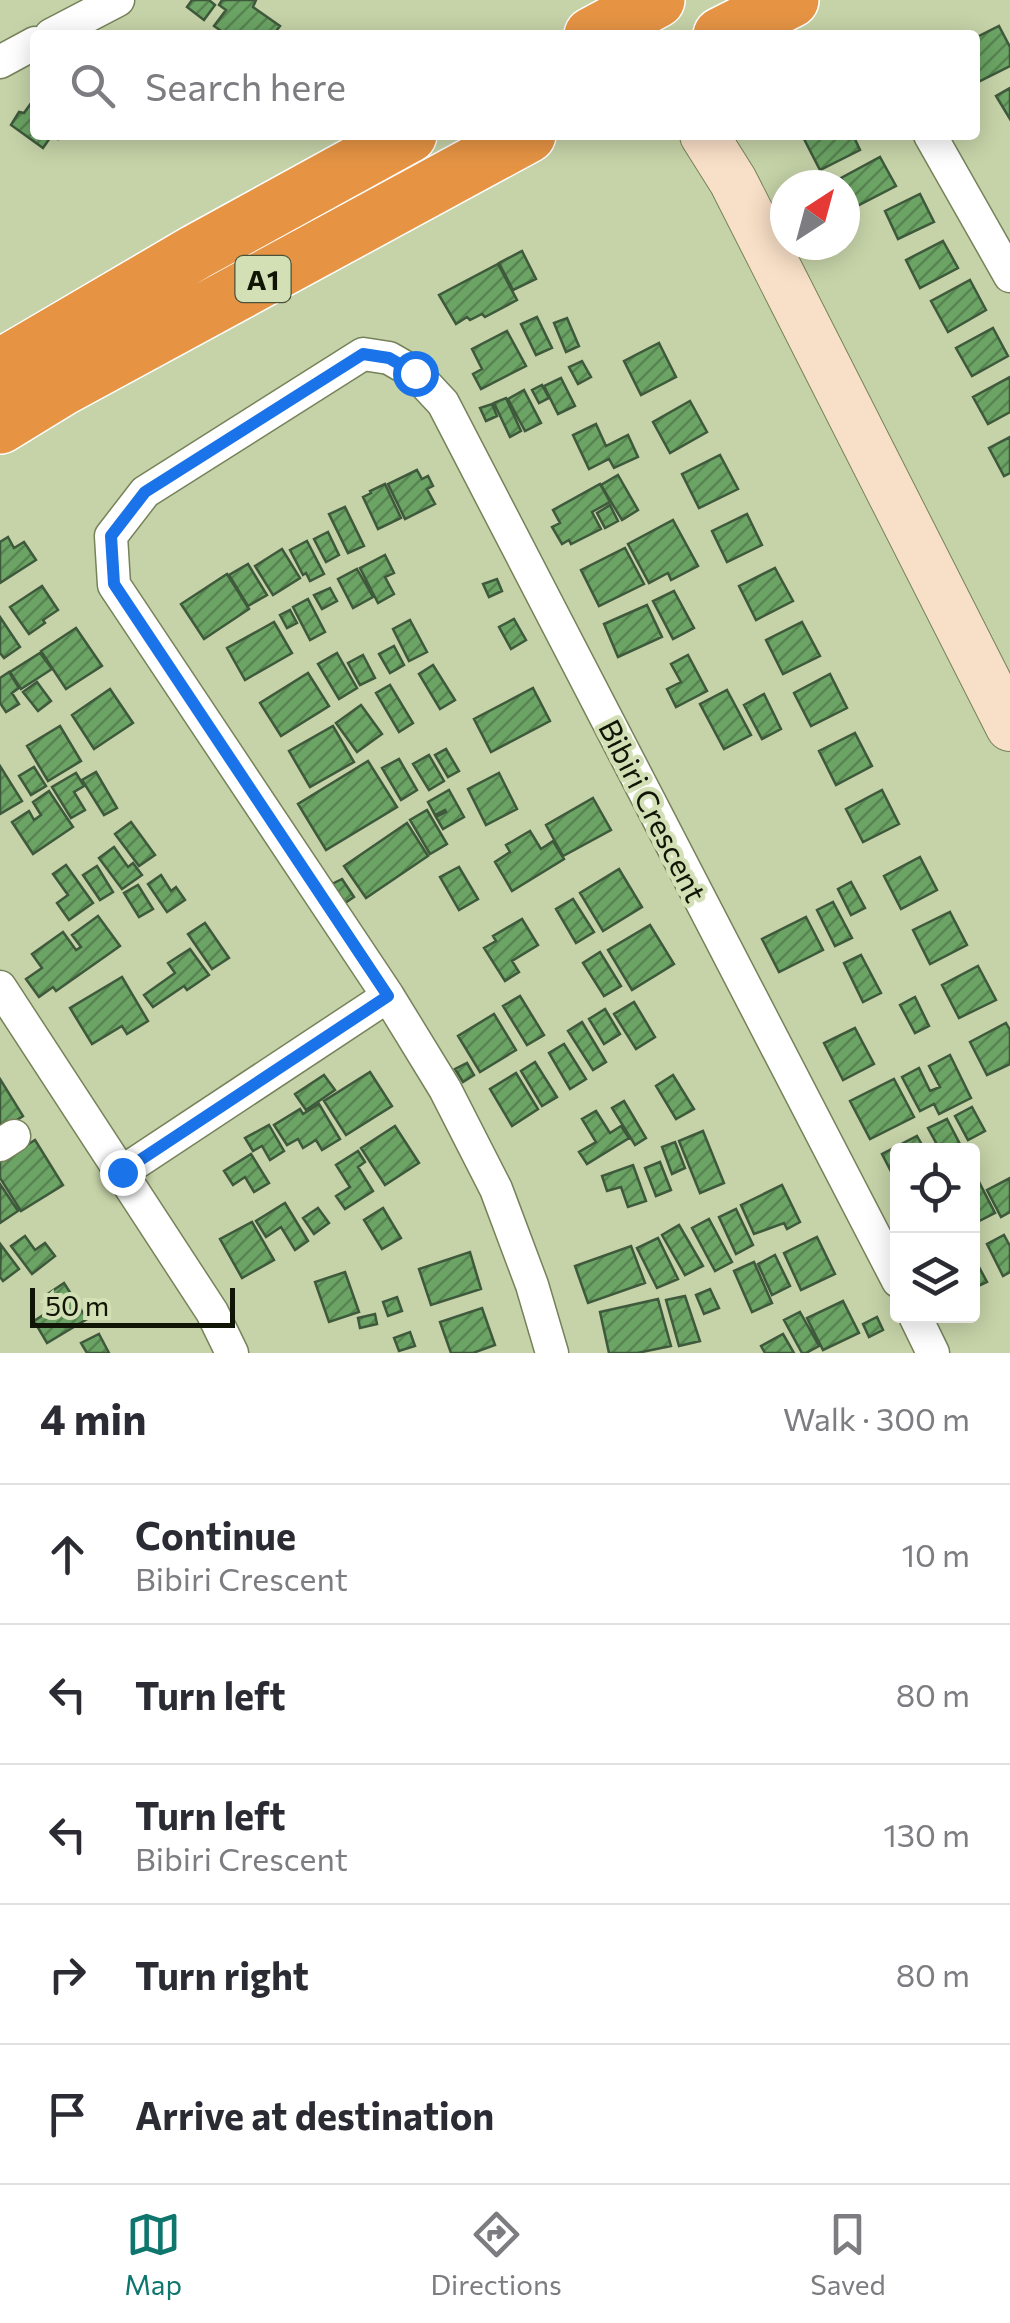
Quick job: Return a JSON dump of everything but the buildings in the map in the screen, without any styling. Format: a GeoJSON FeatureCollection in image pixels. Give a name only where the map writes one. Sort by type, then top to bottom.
{"type":"FeatureCollection","features":[{"type":"Feature","properties":{"kind":"highway"},"geometry":{"type":"LineString","coordinates":[[601,30],[656,0]]}},
{"type":"Feature","properties":{"kind":"highway"},"geometry":{"type":"LineString","coordinates":[[731,30],[790,0]]}},
{"type":"Feature","properties":{"kind":"highway","name":"A1"},"geometry":{"type":"LineString","coordinates":[[0,368],[196,252],[399,140]]}},
{"type":"Feature","properties":{"kind":"highway","name":"A1"},"geometry":{"type":"LineString","coordinates":[[0,426],[62,388],[519,140]]}},
{"type":"Feature","properties":{"kind":"street"},"geometry":{"type":"LineString","coordinates":[[61,30],[118,0]]}},
{"type":"Feature","properties":{"kind":"street"},"geometry":{"type":"LineString","coordinates":[[767,30],[804,0]]}},
{"type":"Feature","properties":{"kind":"street"},"geometry":{"type":"LineString","coordinates":[[0,62],[30,47]]}},
{"type":"Feature","properties":{"kind":"street"},"geometry":{"type":"LineString","coordinates":[[707,140],[732,181],[1010,727]]}},
{"type":"Feature","properties":{"kind":"street"},"geometry":{"type":"LineString","coordinates":[[727,140],[732,181]]}},
{"type":"Feature","properties":{"kind":"street"},"geometry":{"type":"LineString","coordinates":[[933,140],[1010,276]]}},
{"type":"Feature","properties":{"kind":"street","name":"Bibiri Crescent"},"geometry":{"type":"LineString","coordinates":[[388,996],[114,584],[111,536],[145,492],[363,354],[389,358],[415,373],[443,403],[890,1266]]}},
{"type":"Feature","properties":{"kind":"street"},"geometry":{"type":"LineString","coordinates":[[0,987],[212,1312],[232,1353]]}},
{"type":"Feature","properties":{"kind":"street"},"geometry":{"type":"LineString","coordinates":[[122,1172],[388,996],[445,1089],[496,1190],[532,1285],[552,1353]]}},
{"type":"Feature","properties":{"kind":"street"},"geometry":{"type":"LineString","coordinates":[[918,1323],[933,1353]]}},
{"type":"Feature","properties":{"kind":"route"},"geometry":{"type":"LineString","coordinates":[[122,1172],[388,996],[114,584],[111,536],[145,492],[363,354],[389,358],[415,373]]}}]}
